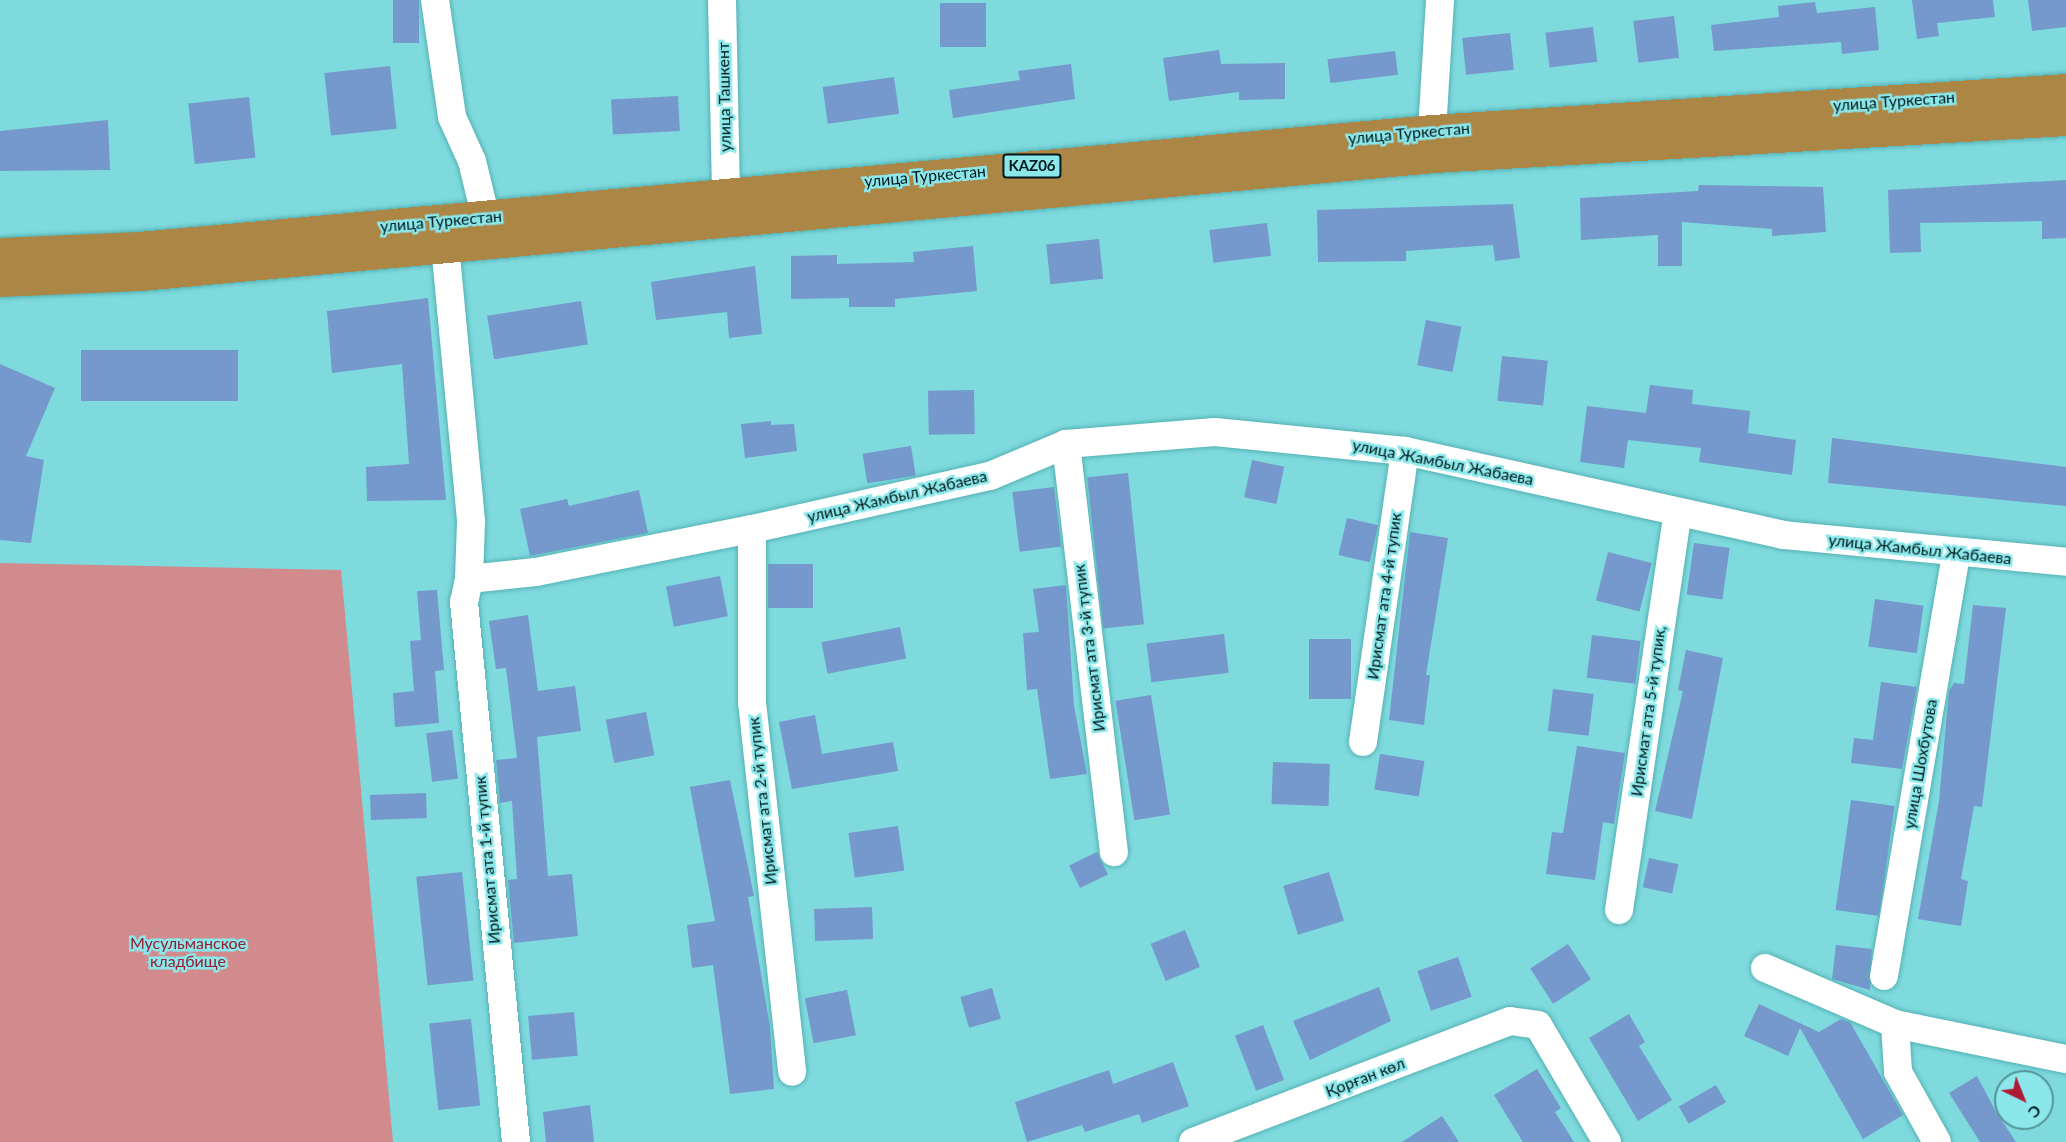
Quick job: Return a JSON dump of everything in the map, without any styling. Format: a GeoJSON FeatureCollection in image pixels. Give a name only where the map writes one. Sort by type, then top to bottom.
{"type":"FeatureCollection","features":[{"type":"Feature","properties":{"kind":"highway","name":"улица Туркестан"},"geometry":{"type":"LineString","coordinates":[[490,229],[726,194],[1432,131],[2066,90]]}},
{"type":"Feature","properties":{"kind":"highway","name":"улица Туркестан"},"geometry":{"type":"LineString","coordinates":[[0,254],[444,233],[1434,156],[2066,119]]}},
{"type":"Feature","properties":{"kind":"highway","name":"улица Туркестан"},"geometry":{"type":"LineString","coordinates":[[0,280],[140,274],[444,233]]}},
{"type":"Feature","properties":{"kind":"street"},"geometry":{"type":"LineString","coordinates":[[435,0],[452,117],[472,161],[490,229]]}},
{"type":"Feature","properties":{"kind":"street","name":"улица Ташкент"},"geometry":{"type":"LineString","coordinates":[[722,0],[726,194]]}},
{"type":"Feature","properties":{"kind":"street"},"geometry":{"type":"LineString","coordinates":[[1432,131],[1440,0]]}},
{"type":"Feature","properties":{"kind":"street"},"geometry":{"type":"LineString","coordinates":[[444,233],[471,522],[469,579]]}},
{"type":"Feature","properties":{"kind":"street","name":"улица Жамбыл Жабаева"},"geometry":{"type":"LineString","coordinates":[[469,579],[536,572],[752,529],[990,476],[1066,444],[1215,432],[1406,451],[1783,535],[2066,562]]}},
{"type":"Feature","properties":{"kind":"street","name":"Ирисмат ата 3-й тупик"},"geometry":{"type":"LineString","coordinates":[[1066,444],[1114,852]]}},
{"type":"Feature","properties":{"kind":"street","name":"Ирисмат ата 4-й тупик"},"geometry":{"type":"LineString","coordinates":[[1363,742],[1406,451]]}},
{"type":"Feature","properties":{"kind":"street","name":"Ирисмат ата 5-й тупик,"},"geometry":{"type":"LineString","coordinates":[[1619,910],[1678,512]]}},
{"type":"Feature","properties":{"kind":"street","name":"Ирисмат ата 2-й тупик"},"geometry":{"type":"LineString","coordinates":[[752,529],[752,702],[792,1072]]}},
{"type":"Feature","properties":{"kind":"street","name":"улица Шохбутова"},"geometry":{"type":"LineString","coordinates":[[1884,976],[1956,553]]}},
{"type":"Feature","properties":{"kind":"street","name":"Ирисмат ата 1-й тупик"},"geometry":{"type":"LineString","coordinates":[[469,579],[464,602],[516,1142]]}},
{"type":"Feature","properties":{"kind":"street"},"geometry":{"type":"LineString","coordinates":[[1765,968],[1895,1024],[2066,1059]]}},
{"type":"Feature","properties":{"kind":"street","name":"Қорған көл"},"geometry":{"type":"LineString","coordinates":[[1193,1142],[1244,1133],[1510,1021],[1538,1024],[1607,1142]]}},
{"type":"Feature","properties":{"kind":"street"},"geometry":{"type":"LineString","coordinates":[[1895,1024],[1898,1072],[1937,1142]]}},
{"type":"Feature","properties":{"kind":"green space","name":"Мусульманское кладбище"},"geometry":{"type":"Polygon","coordinates":[[[0,563],[341,570],[393,1142],[0,1142],[0,563]]]}},
{"type":"Feature","properties":{"kind":"building"},"geometry":{"type":"Polygon","coordinates":[[[393,0],[419,0],[419,43],[393,43],[393,0]]]}},
{"type":"Feature","properties":{"kind":"building"},"geometry":{"type":"Polygon","coordinates":[[[1912,0],[1993,0],[1995,17],[1937,23],[1939,36],[1917,39],[1912,0]]]}},
{"type":"Feature","properties":{"kind":"building"},"geometry":{"type":"Polygon","coordinates":[[[2028,0],[2066,0],[2066,27],[2032,31],[2028,0]]]}},
{"type":"Feature","properties":{"kind":"building"},"geometry":{"type":"Polygon","coordinates":[[[1815,2],[1817,13],[1875,7],[1879,50],[1842,54],[1841,42],[1714,51],[1711,25],[1779,17],[1778,6],[1815,2]]]}},
{"type":"Feature","properties":{"kind":"building"},"geometry":{"type":"Polygon","coordinates":[[[940,3],[986,3],[986,47],[940,47],[940,3]]]}},
{"type":"Feature","properties":{"kind":"building"},"geometry":{"type":"Polygon","coordinates":[[[1674,16],[1679,58],[1638,63],[1633,21],[1674,16]]]}},
{"type":"Feature","properties":{"kind":"building"},"geometry":{"type":"Polygon","coordinates":[[[1593,27],[1597,62],[1550,68],[1545,33],[1593,27]]]}},
{"type":"Feature","properties":{"kind":"building"},"geometry":{"type":"Polygon","coordinates":[[[1510,33],[1514,70],[1466,75],[1462,38],[1510,33]]]}},
{"type":"Feature","properties":{"kind":"building"},"geometry":{"type":"Polygon","coordinates":[[[1219,50],[1221,64],[1285,63],[1285,99],[1239,100],[1239,92],[1169,101],[1163,58],[1219,50]]]}},
{"type":"Feature","properties":{"kind":"building"},"geometry":{"type":"Polygon","coordinates":[[[1395,51],[1398,75],[1330,83],[1328,59],[1395,51]]]}},
{"type":"Feature","properties":{"kind":"building"},"geometry":{"type":"Polygon","coordinates":[[[1071,64],[1075,99],[953,118],[949,90],[1020,80],[1018,71],[1071,64]]]}},
{"type":"Feature","properties":{"kind":"building"},"geometry":{"type":"Polygon","coordinates":[[[390,66],[397,129],[331,136],[324,73],[390,66]]]}},
{"type":"Feature","properties":{"kind":"building"},"geometry":{"type":"Polygon","coordinates":[[[894,77],[899,114],[828,124],[823,87],[894,77]]]}},
{"type":"Feature","properties":{"kind":"building"},"geometry":{"type":"Polygon","coordinates":[[[678,96],[680,131],[613,134],[611,100],[678,96]]]}},
{"type":"Feature","properties":{"kind":"building"},"geometry":{"type":"Polygon","coordinates":[[[249,97],[255,158],[195,164],[188,103],[249,97]]]}},
{"type":"Feature","properties":{"kind":"building"},"geometry":{"type":"Polygon","coordinates":[[[108,120],[110,170],[0,171],[0,131],[108,120]]]}},
{"type":"Feature","properties":{"kind":"building"},"geometry":{"type":"Polygon","coordinates":[[[2066,180],[2066,238],[2042,239],[2042,221],[1920,223],[1921,252],[1890,253],[1888,190],[2066,180]]]}},
{"type":"Feature","properties":{"kind":"building"},"geometry":{"type":"Polygon","coordinates":[[[1699,185],[1823,187],[1826,232],[1772,236],[1772,229],[1682,222],[1682,266],[1658,266],[1658,235],[1581,240],[1580,198],[1698,191],[1699,185]]]}},
{"type":"Feature","properties":{"kind":"building"},"geometry":{"type":"Polygon","coordinates":[[[1513,204],[1520,258],[1495,261],[1493,245],[1406,251],[1406,261],[1318,262],[1317,210],[1513,204]]]}},
{"type":"Feature","properties":{"kind":"building"},"geometry":{"type":"Polygon","coordinates":[[[1267,223],[1271,256],[1213,263],[1209,230],[1267,223]]]}},
{"type":"Feature","properties":{"kind":"building"},"geometry":{"type":"Polygon","coordinates":[[[1099,239],[1103,279],[1050,284],[1046,245],[1099,239]]]}},
{"type":"Feature","properties":{"kind":"building"},"geometry":{"type":"Polygon","coordinates":[[[973,246],[977,291],[895,299],[895,307],[849,307],[849,298],[791,299],[791,256],[837,255],[837,264],[914,262],[913,252],[973,246]]]}},
{"type":"Feature","properties":{"kind":"building"},"geometry":{"type":"Polygon","coordinates":[[[755,266],[762,334],[729,338],[727,312],[656,320],[651,282],[755,266]]]}},
{"type":"Feature","properties":{"kind":"building"},"geometry":{"type":"Polygon","coordinates":[[[428,298],[446,500],[367,501],[366,467],[409,464],[402,364],[332,373],[327,311],[428,298]]]}},
{"type":"Feature","properties":{"kind":"building"},"geometry":{"type":"Polygon","coordinates":[[[581,301],[588,344],[494,359],[487,316],[581,301]]]}},
{"type":"Feature","properties":{"kind":"building"},"geometry":{"type":"Polygon","coordinates":[[[1426,320],[1461,327],[1453,372],[1417,365],[1426,320]]]}},
{"type":"Feature","properties":{"kind":"building"},"geometry":{"type":"Polygon","coordinates":[[[81,350],[238,350],[238,401],[81,401],[81,350]]]}},
{"type":"Feature","properties":{"kind":"building"},"geometry":{"type":"Polygon","coordinates":[[[1502,356],[1548,361],[1543,406],[1497,401],[1502,356]]]}},
{"type":"Feature","properties":{"kind":"building"},"geometry":{"type":"Polygon","coordinates":[[[0,364],[55,388],[26,456],[44,460],[31,543],[0,540],[0,364]]]}},
{"type":"Feature","properties":{"kind":"building"},"geometry":{"type":"Polygon","coordinates":[[[1650,385],[1693,390],[1692,404],[1750,411],[1748,433],[1796,440],[1792,475],[1699,462],[1701,448],[1628,440],[1624,468],[1580,462],[1587,406],[1646,413],[1650,385]]]}},
{"type":"Feature","properties":{"kind":"building"},"geometry":{"type":"Polygon","coordinates":[[[974,390],[975,434],[929,435],[928,391],[974,390]]]}},
{"type":"Feature","properties":{"kind":"building"},"geometry":{"type":"Polygon","coordinates":[[[771,421],[771,425],[794,424],[797,451],[745,458],[741,424],[771,421]]]}},
{"type":"Feature","properties":{"kind":"building"},"geometry":{"type":"Polygon","coordinates":[[[1832,438],[2066,467],[2066,506],[1828,483],[1832,438]]]}},
{"type":"Feature","properties":{"kind":"building"},"geometry":{"type":"Polygon","coordinates":[[[911,446],[916,476],[867,483],[863,454],[911,446]]]}},
{"type":"Feature","properties":{"kind":"building"},"geometry":{"type":"Polygon","coordinates":[[[1252,460],[1284,467],[1276,504],[1244,497],[1252,460]]]}},
{"type":"Feature","properties":{"kind":"building"},"geometry":{"type":"Polygon","coordinates":[[[1128,473],[1144,624],[1103,628],[1087,477],[1128,473]]]}},
{"type":"Feature","properties":{"kind":"building"},"geometry":{"type":"Polygon","coordinates":[[[1054,487],[1061,547],[1020,552],[1012,492],[1054,487]]]}},
{"type":"Feature","properties":{"kind":"building"},"geometry":{"type":"Polygon","coordinates":[[[639,490],[648,533],[530,556],[520,509],[567,499],[569,506],[639,490]]]}},
{"type":"Feature","properties":{"kind":"building"},"geometry":{"type":"Polygon","coordinates":[[[1347,518],[1378,525],[1370,562],[1338,555],[1347,518]]]}},
{"type":"Feature","properties":{"kind":"building"},"geometry":{"type":"Polygon","coordinates":[[[1410,532],[1448,538],[1426,675],[1430,675],[1424,725],[1389,720],[1410,532]]]}},
{"type":"Feature","properties":{"kind":"building"},"geometry":{"type":"Polygon","coordinates":[[[1694,543],[1730,548],[1722,600],[1687,594],[1694,543]]]}},
{"type":"Feature","properties":{"kind":"building"},"geometry":{"type":"Polygon","coordinates":[[[1608,552],[1652,563],[1640,611],[1596,601],[1608,552]]]}},
{"type":"Feature","properties":{"kind":"building"},"geometry":{"type":"Polygon","coordinates":[[[768,564],[813,564],[813,608],[768,608],[768,564]]]}},
{"type":"Feature","properties":{"kind":"building"},"geometry":{"type":"Polygon","coordinates":[[[720,576],[728,616],[674,627],[666,586],[720,576]]]}},
{"type":"Feature","properties":{"kind":"building"},"geometry":{"type":"Polygon","coordinates":[[[1066,585],[1074,706],[1087,774],[1050,779],[1037,689],[1027,690],[1023,633],[1039,632],[1033,589],[1066,585]]]}},
{"type":"Feature","properties":{"kind":"building"},"geometry":{"type":"Polygon","coordinates":[[[437,590],[444,670],[435,671],[439,723],[395,727],[393,693],[414,691],[410,641],[421,640],[417,591],[437,590]]]}},
{"type":"Feature","properties":{"kind":"building"},"geometry":{"type":"Polygon","coordinates":[[[1875,599],[1924,606],[1917,653],[1868,647],[1875,599]]]}},
{"type":"Feature","properties":{"kind":"building"},"geometry":{"type":"Polygon","coordinates":[[[1973,605],[2006,608],[1982,807],[1974,806],[1961,879],[1968,881],[1961,926],[1918,919],[1939,801],[1949,691],[1954,683],[1964,684],[1973,605]]]}},
{"type":"Feature","properties":{"kind":"building"},"geometry":{"type":"Polygon","coordinates":[[[528,615],[538,691],[575,686],[581,731],[537,737],[548,876],[572,874],[578,936],[514,943],[508,880],[517,879],[512,801],[500,803],[496,760],[517,758],[506,668],[496,669],[489,621],[528,615]]]}},
{"type":"Feature","properties":{"kind":"building"},"geometry":{"type":"Polygon","coordinates":[[[900,627],[906,658],[828,674],[821,642],[900,627]]]}},
{"type":"Feature","properties":{"kind":"building"},"geometry":{"type":"Polygon","coordinates":[[[1224,634],[1229,673],[1151,682],[1147,644],[1224,634]]]}},
{"type":"Feature","properties":{"kind":"building"},"geometry":{"type":"Polygon","coordinates":[[[1592,635],[1641,641],[1635,684],[1587,678],[1592,635]]]}},
{"type":"Feature","properties":{"kind":"building"},"geometry":{"type":"Polygon","coordinates":[[[1309,639],[1351,639],[1351,699],[1309,699],[1309,639]]]}},
{"type":"Feature","properties":{"kind":"building"},"geometry":{"type":"Polygon","coordinates":[[[1686,650],[1723,658],[1692,819],[1655,811],[1683,691],[1678,690],[1686,650]]]}},
{"type":"Feature","properties":{"kind":"building"},"geometry":{"type":"Polygon","coordinates":[[[1881,682],[1917,687],[1902,769],[1851,763],[1854,738],[1873,740],[1881,682]]]}},
{"type":"Feature","properties":{"kind":"building"},"geometry":{"type":"Polygon","coordinates":[[[1553,689],[1594,694],[1589,736],[1548,731],[1553,689]]]}},
{"type":"Feature","properties":{"kind":"building"},"geometry":{"type":"Polygon","coordinates":[[[1151,695],[1170,815],[1134,820],[1115,701],[1151,695]]]}},
{"type":"Feature","properties":{"kind":"building"},"geometry":{"type":"Polygon","coordinates":[[[646,712],[654,755],[614,763],[606,720],[646,712]]]}},
{"type":"Feature","properties":{"kind":"building"},"geometry":{"type":"Polygon","coordinates":[[[815,715],[822,754],[893,742],[898,771],[792,789],[779,722],[815,715]]]}},
{"type":"Feature","properties":{"kind":"building"},"geometry":{"type":"Polygon","coordinates":[[[452,730],[458,779],[432,782],[426,733],[452,730]]]}},
{"type":"Feature","properties":{"kind":"building"},"geometry":{"type":"Polygon","coordinates":[[[1577,746],[1625,753],[1614,824],[1603,822],[1595,880],[1546,874],[1552,832],[1563,833],[1577,746]]]}},
{"type":"Feature","properties":{"kind":"building"},"geometry":{"type":"Polygon","coordinates":[[[1380,754],[1424,761],[1419,797],[1374,790],[1380,754]]]}},
{"type":"Feature","properties":{"kind":"building"},"geometry":{"type":"Polygon","coordinates":[[[1273,762],[1330,764],[1328,806],[1272,804],[1273,762]]]}},
{"type":"Feature","properties":{"kind":"building"},"geometry":{"type":"Polygon","coordinates":[[[730,780],[754,896],[748,897],[770,1027],[774,1089],[730,1094],[713,965],[692,968],[687,925],[715,921],[690,787],[730,780]]]}},
{"type":"Feature","properties":{"kind":"building"},"geometry":{"type":"Polygon","coordinates":[[[426,793],[427,818],[371,820],[370,795],[426,793]]]}},
{"type":"Feature","properties":{"kind":"building"},"geometry":{"type":"Polygon","coordinates":[[[1851,800],[1895,806],[1879,916],[1836,910],[1851,800]]]}},
{"type":"Feature","properties":{"kind":"building"},"geometry":{"type":"Polygon","coordinates":[[[898,826],[904,871],[855,878],[848,833],[898,826]]]}},
{"type":"Feature","properties":{"kind":"building"},"geometry":{"type":"Polygon","coordinates":[[[1097,852],[1108,874],[1080,888],[1069,866],[1097,852]]]}},
{"type":"Feature","properties":{"kind":"building"},"geometry":{"type":"Polygon","coordinates":[[[1649,858],[1678,864],[1672,894],[1643,887],[1649,858]]]}},
{"type":"Feature","properties":{"kind":"building"},"geometry":{"type":"Polygon","coordinates":[[[462,872],[473,980],[428,985],[416,877],[462,872]]]}},
{"type":"Feature","properties":{"kind":"building"},"geometry":{"type":"Polygon","coordinates":[[[1329,872],[1344,921],[1298,935],[1283,886],[1329,872]]]}},
{"type":"Feature","properties":{"kind":"building"},"geometry":{"type":"Polygon","coordinates":[[[872,907],[873,939],[815,941],[814,909],[872,907]]]}},
{"type":"Feature","properties":{"kind":"building"},"geometry":{"type":"Polygon","coordinates":[[[1185,930],[1200,967],[1166,981],[1151,944],[1185,930]]]}},
{"type":"Feature","properties":{"kind":"building"},"geometry":{"type":"Polygon","coordinates":[[[1568,944],[1591,979],[1553,1004],[1530,969],[1568,944]]]}},
{"type":"Feature","properties":{"kind":"building"},"geometry":{"type":"Polygon","coordinates":[[[1836,945],[1872,949],[1870,990],[1832,979],[1836,945]]]}},
{"type":"Feature","properties":{"kind":"building"},"geometry":{"type":"Polygon","coordinates":[[[1458,957],[1472,997],[1431,1011],[1417,971],[1458,957]]]}},
{"type":"Feature","properties":{"kind":"building"},"geometry":{"type":"Polygon","coordinates":[[[1379,987],[1391,1021],[1310,1060],[1293,1021],[1379,987]]]}},
{"type":"Feature","properties":{"kind":"building"},"geometry":{"type":"Polygon","coordinates":[[[992,988],[1001,1019],[969,1028],[960,997],[992,988]]]}},
{"type":"Feature","properties":{"kind":"building"},"geometry":{"type":"Polygon","coordinates":[[[847,990],[856,1035],[814,1043],[805,998],[847,990]]]}},
{"type":"Feature","properties":{"kind":"building"},"geometry":{"type":"Polygon","coordinates":[[[1759,1004],[1819,1032],[1841,1019],[1850,1022],[1903,1115],[1863,1139],[1800,1028],[1788,1056],[1744,1036],[1759,1004]]]}},
{"type":"Feature","properties":{"kind":"building"},"geometry":{"type":"Polygon","coordinates":[[[574,1012],[578,1056],[532,1060],[528,1016],[574,1012]]]}},
{"type":"Feature","properties":{"kind":"building"},"geometry":{"type":"Polygon","coordinates":[[[1629,1014],[1645,1042],[1639,1046],[1672,1100],[1638,1121],[1589,1038],[1629,1014]]]}},
{"type":"Feature","properties":{"kind":"building"},"geometry":{"type":"Polygon","coordinates":[[[471,1019],[480,1106],[438,1110],[429,1023],[471,1019]]]}},
{"type":"Feature","properties":{"kind":"building"},"geometry":{"type":"Polygon","coordinates":[[[1263,1025],[1284,1080],[1256,1091],[1235,1036],[1263,1025]]]}},
{"type":"Feature","properties":{"kind":"building"},"geometry":{"type":"Polygon","coordinates":[[[1173,1062],[1189,1106],[1142,1123],[1139,1114],[1085,1132],[1082,1125],[1027,1142],[1015,1102],[1109,1070],[1113,1084],[1173,1062]]]}},
{"type":"Feature","properties":{"kind":"building"},"geometry":{"type":"Polygon","coordinates":[[[1537,1069],[1561,1108],[1555,1112],[1574,1142],[1523,1142],[1494,1095],[1537,1069]]]}},
{"type":"Feature","properties":{"kind":"building"},"geometry":{"type":"Polygon","coordinates":[[[1977,1076],[1994,1108],[1994,1130],[2008,1130],[2016,1142],[1980,1142],[1949,1093],[1977,1076]]]}},
{"type":"Feature","properties":{"kind":"building"},"geometry":{"type":"Polygon","coordinates":[[[1716,1085],[1726,1102],[1689,1124],[1679,1106],[1716,1085]]]}},
{"type":"Feature","properties":{"kind":"building"},"geometry":{"type":"Polygon","coordinates":[[[590,1105],[594,1142],[546,1142],[543,1112],[590,1105]]]}},
{"type":"Feature","properties":{"kind":"building"},"geometry":{"type":"Polygon","coordinates":[[[1442,1116],[1459,1142],[1402,1142],[1442,1116]]]}}]}
